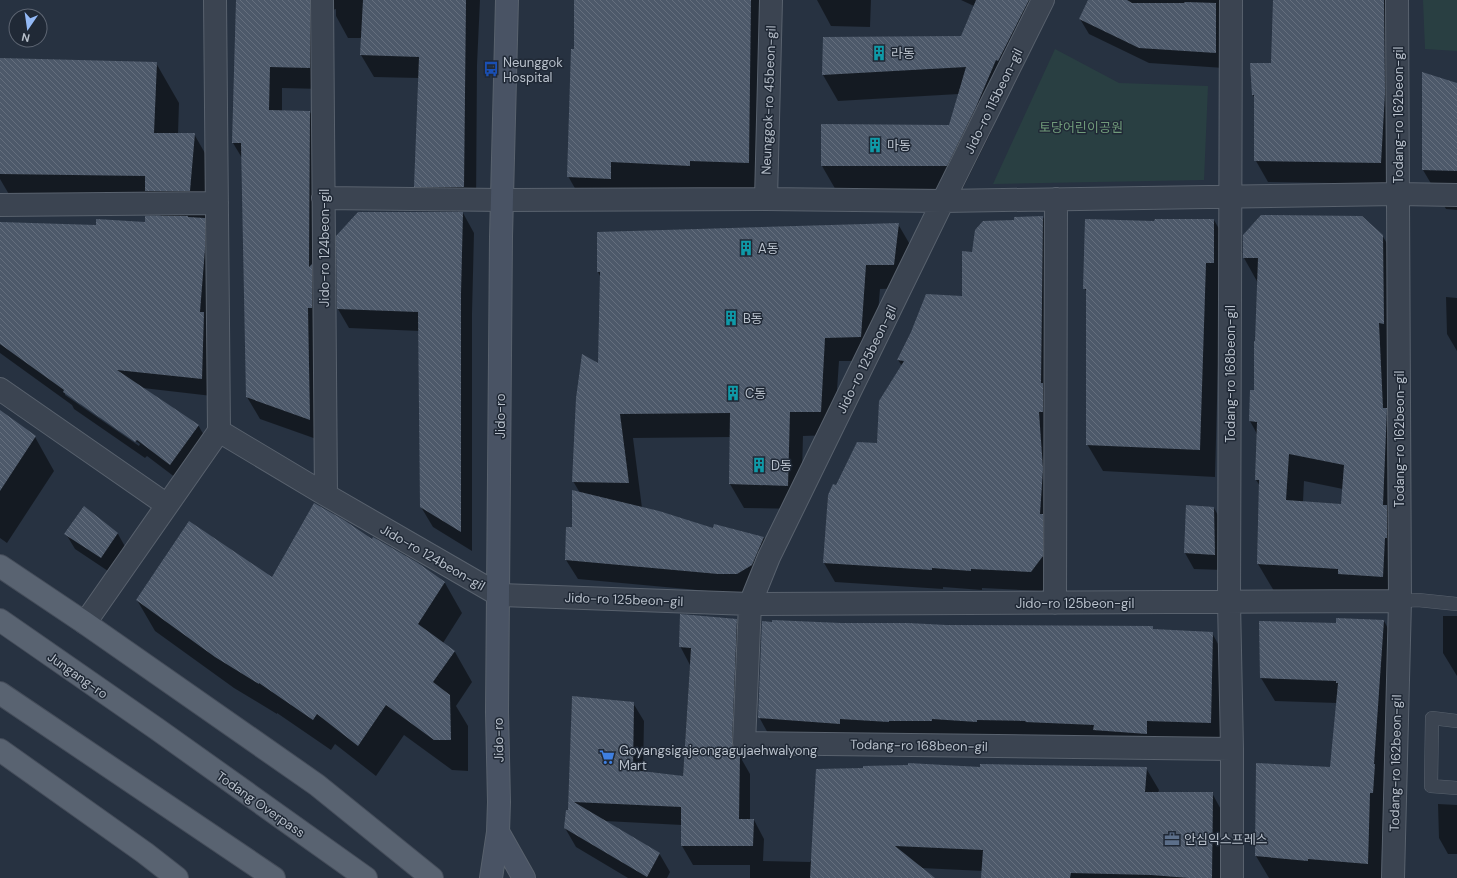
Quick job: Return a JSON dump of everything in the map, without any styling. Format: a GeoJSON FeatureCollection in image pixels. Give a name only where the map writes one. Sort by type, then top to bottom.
{"type":"FeatureCollection","features":[{"type":"Feature","properties":{"kind":"main road","name":"Jido-ro"},"geometry":{"type":"LineString","coordinates":[[491,878],[498,832],[499,802],[497,712],[502,200],[507,0]]}},
{"type":"Feature","properties":{"kind":"main road"},"geometry":{"type":"LineString","coordinates":[[0,566],[318,785],[432,878]]}},
{"type":"Feature","properties":{"kind":"main road","name":"Jungang-ro"},"geometry":{"type":"LineString","coordinates":[[0,620],[157,729]]}},
{"type":"Feature","properties":{"kind":"main road"},"geometry":{"type":"LineString","coordinates":[[0,693],[274,878]]}},
{"type":"Feature","properties":{"kind":"main road","name":"Todang Overpass"},"geometry":{"type":"LineString","coordinates":[[157,729],[366,878]]}},
{"type":"Feature","properties":{"kind":"main road"},"geometry":{"type":"LineString","coordinates":[[0,750],[145,853],[177,878]]}},
{"type":"Feature","properties":{"kind":"main road","name":"Jido-ro"},"geometry":{"type":"LineString","coordinates":[[498,832],[508,878]]}},
{"type":"Feature","properties":{"kind":"main road"},"geometry":{"type":"LineString","coordinates":[[498,832],[524,878]]}},
{"type":"Feature","properties":{"kind":"street"},"geometry":{"type":"LineString","coordinates":[[84,623],[219,431],[215,0]]}},
{"type":"Feature","properties":{"kind":"street","name":"Jido-ro 124beon-gil"},"geometry":{"type":"LineString","coordinates":[[322,0],[326,495]]}},
{"type":"Feature","properties":{"kind":"street","name":"Neunggok-ro 45beon-gil"},"geometry":{"type":"LineString","coordinates":[[766,199],[771,0]]}},
{"type":"Feature","properties":{"kind":"street","name":"Jido-ro 115beon-gil"},"geometry":{"type":"LineString","coordinates":[[943,201],[1043,0]]}},
{"type":"Feature","properties":{"kind":"street","name":"Todang-ro 168beon-gil"},"geometry":{"type":"LineString","coordinates":[[1231,0],[1229,602],[1232,749],[1232,878]]}},
{"type":"Feature","properties":{"kind":"street","name":"Todang-ro 162beon-gil"},"geometry":{"type":"LineString","coordinates":[[1393,878],[1400,602],[1398,0]]}},
{"type":"Feature","properties":{"kind":"street"},"geometry":{"type":"LineString","coordinates":[[323,198],[943,201],[1398,194],[1457,195]]}},
{"type":"Feature","properties":{"kind":"street"},"geometry":{"type":"LineString","coordinates":[[1055,603],[1056,199]]}},
{"type":"Feature","properties":{"kind":"street","name":"Jido-ro 125beon-gil"},"geometry":{"type":"LineString","coordinates":[[750,604],[773,550],[943,201]]}},
{"type":"Feature","properties":{"kind":"street"},"geometry":{"type":"LineString","coordinates":[[0,205],[217,203]]}},
{"type":"Feature","properties":{"kind":"street"},"geometry":{"type":"LineString","coordinates":[[0,388],[167,505]]}},
{"type":"Feature","properties":{"kind":"street","name":"Jido-ro 124beon-gil"},"geometry":{"type":"LineString","coordinates":[[219,431],[499,595]]}},
{"type":"Feature","properties":{"kind":"street","name":"Jido-ro 125beon-gil"},"geometry":{"type":"LineString","coordinates":[[499,595],[750,604],[1400,602]]}},
{"type":"Feature","properties":{"kind":"street","name":"Todang-ro 168beon-gil"},"geometry":{"type":"LineString","coordinates":[[750,604],[744,742],[1232,749]]}},
{"type":"Feature","properties":{"kind":"lane"},"geometry":{"type":"LineString","coordinates":[[1400,602],[1418,600],[1457,604]]}},
{"type":"Feature","properties":{"kind":"lane"},"geometry":{"type":"LineString","coordinates":[[1457,721],[1432,718],[1431,786],[1457,788]]}},
{"type":"Feature","properties":{"kind":"green space"},"geometry":{"type":"Polygon","coordinates":[[[1423,0],[1457,0],[1457,51],[1425,49],[1423,0]]]}},
{"type":"Feature","properties":{"kind":"green space","name":"토당어린이공원"},"geometry":{"type":"Polygon","coordinates":[[[1055,49],[1119,83],[1208,86],[1204,180],[993,184],[1055,49]]]}},
{"type":"Feature","properties":{"kind":"building"},"geometry":{"type":"Polygon","coordinates":[[[236,0],[310,0],[310,68],[270,67],[269,110],[310,111],[309,267],[312,264],[312,308],[308,308],[310,420],[246,397],[241,143],[232,143],[236,0]]]}},
{"type":"Feature","properties":{"kind":"building"},"geometry":{"type":"Polygon","coordinates":[[[363,0],[466,0],[464,187],[414,187],[419,57],[360,55],[363,0]]]}},
{"type":"Feature","properties":{"kind":"building"},"geometry":{"type":"Polygon","coordinates":[[[574,0],[751,0],[749,163],[690,161],[690,166],[611,162],[611,179],[567,177],[571,49],[574,49],[574,0]]]}},
{"type":"Feature","properties":{"kind":"building"},"geometry":{"type":"Polygon","coordinates":[[[976,0],[1029,0],[998,61],[996,60],[976,107],[947,166],[821,166],[821,124],[949,125],[966,67],[822,75],[823,37],[961,36],[976,0]]]}},
{"type":"Feature","properties":{"kind":"building"},"geometry":{"type":"Polygon","coordinates":[[[1088,0],[1127,0],[1132,3],[1216,3],[1216,53],[1139,48],[1079,19],[1088,0]]]}},
{"type":"Feature","properties":{"kind":"building"},"geometry":{"type":"Polygon","coordinates":[[[1273,0],[1384,0],[1385,93],[1381,163],[1254,161],[1254,95],[1252,95],[1250,63],[1271,63],[1273,0]]]}},
{"type":"Feature","properties":{"kind":"building"},"geometry":{"type":"Polygon","coordinates":[[[0,58],[157,62],[154,133],[195,133],[190,191],[145,191],[145,176],[0,174],[0,58]]]}},
{"type":"Feature","properties":{"kind":"building"},"geometry":{"type":"Polygon","coordinates":[[[1422,72],[1457,83],[1457,171],[1422,170],[1422,72]]]}},
{"type":"Feature","properties":{"kind":"building"},"geometry":{"type":"Polygon","coordinates":[[[358,212],[463,212],[461,294],[461,532],[420,507],[418,312],[337,309],[336,236],[358,212]]]}},
{"type":"Feature","properties":{"kind":"building"},"geometry":{"type":"Polygon","coordinates":[[[1261,215],[1362,216],[1383,235],[1384,324],[1379,323],[1383,408],[1387,408],[1383,505],[1387,505],[1387,538],[1385,538],[1383,577],[1338,574],[1338,569],[1257,564],[1259,480],[1255,480],[1257,422],[1249,421],[1250,390],[1254,390],[1254,341],[1258,258],[1243,258],[1243,235],[1261,215]],[[1289,454],[1286,500],[1341,504],[1344,465],[1289,454]]]}},
{"type":"Feature","properties":{"kind":"building"},"geometry":{"type":"Polygon","coordinates":[[[145,216],[188,216],[205,218],[205,249],[200,312],[204,312],[202,379],[117,370],[199,425],[170,465],[137,440],[135,442],[63,392],[64,390],[0,344],[0,222],[96,225],[96,219],[145,222],[145,216]]]}},
{"type":"Feature","properties":{"kind":"building"},"geometry":{"type":"Polygon","coordinates":[[[1043,216],[1041,383],[1043,383],[1043,412],[1039,412],[1043,469],[1040,514],[1043,514],[1043,556],[1031,572],[971,569],[971,571],[932,568],[932,570],[823,563],[828,495],[833,484],[836,485],[857,442],[877,443],[879,401],[904,361],[897,360],[911,332],[926,294],[962,296],[962,251],[972,252],[975,230],[983,221],[1014,220],[1014,217],[1043,216]]]}},
{"type":"Feature","properties":{"kind":"building"},"geometry":{"type":"Polygon","coordinates":[[[1085,219],[1154,221],[1155,219],[1214,219],[1214,263],[1206,263],[1200,450],[1086,445],[1086,289],[1083,289],[1085,219]]]}},
{"type":"Feature","properties":{"kind":"building"},"geometry":{"type":"Polygon","coordinates":[[[899,223],[894,265],[866,265],[861,337],[825,338],[821,412],[790,412],[788,486],[729,484],[730,413],[620,414],[629,483],[572,482],[576,398],[582,354],[598,363],[600,272],[597,272],[597,232],[899,223]]]}},
{"type":"Feature","properties":{"kind":"building"},"geometry":{"type":"Polygon","coordinates":[[[0,410],[36,436],[0,491],[0,410]]]}},
{"type":"Feature","properties":{"kind":"building"},"geometry":{"type":"Polygon","coordinates":[[[572,490],[659,511],[713,528],[714,524],[764,537],[752,565],[737,574],[718,574],[565,560],[566,527],[572,527],[572,490]]]}},
{"type":"Feature","properties":{"kind":"building"},"geometry":{"type":"Polygon","coordinates":[[[314,503],[344,520],[372,539],[373,537],[418,563],[445,582],[418,624],[455,651],[433,682],[450,695],[451,740],[434,740],[386,705],[358,746],[317,714],[313,720],[259,683],[215,657],[136,600],[189,521],[272,577],[314,503]]]}},
{"type":"Feature","properties":{"kind":"building"},"geometry":{"type":"Polygon","coordinates":[[[1186,505],[1214,507],[1215,555],[1184,553],[1186,505]]]}},
{"type":"Feature","properties":{"kind":"building"},"geometry":{"type":"Polygon","coordinates":[[[84,506],[118,533],[101,558],[64,534],[84,506]]]}},
{"type":"Feature","properties":{"kind":"building"},"geometry":{"type":"Polygon","coordinates":[[[680,614],[737,619],[732,742],[733,749],[740,754],[739,819],[754,819],[753,846],[681,846],[681,807],[574,802],[660,853],[647,877],[564,828],[566,810],[568,810],[572,696],[634,702],[633,770],[683,776],[691,648],[679,647],[680,614]]]}},
{"type":"Feature","properties":{"kind":"building"},"geometry":{"type":"Polygon","coordinates":[[[1336,618],[1384,620],[1373,793],[1370,793],[1368,864],[1308,859],[1308,861],[1255,856],[1256,763],[1330,767],[1338,683],[1336,683],[1336,681],[1260,678],[1259,621],[1336,623],[1336,618]]]}},
{"type":"Feature","properties":{"kind":"building"},"geometry":{"type":"Polygon","coordinates":[[[772,620],[946,625],[1153,626],[1153,629],[1213,632],[1211,723],[1147,721],[1147,734],[1093,730],[1094,725],[1025,722],[1026,721],[977,720],[977,722],[932,719],[932,721],[889,722],[840,719],[840,724],[758,718],[762,621],[772,622],[772,620]]]}},
{"type":"Feature","properties":{"kind":"building"},"geometry":{"type":"Polygon","coordinates":[[[908,763],[980,767],[980,764],[1147,767],[1145,792],[1213,792],[1212,878],[1071,873],[1070,878],[981,878],[983,850],[895,846],[935,878],[810,878],[816,769],[863,768],[863,766],[908,765],[908,763]]]}},
{"type":"Feature","properties":{"kind":"place","name":"라동"},"geometry":{"type":"Point","coordinates":[879,53]}},
{"type":"Feature","properties":{"kind":"place","name":"Neunggok Hospital"},"geometry":{"type":"Point","coordinates":[491,69]}},
{"type":"Feature","properties":{"kind":"place","name":"마동"},"geometry":{"type":"Point","coordinates":[875,145]}},
{"type":"Feature","properties":{"kind":"place","name":"A동"},"geometry":{"type":"Point","coordinates":[746,248]}},
{"type":"Feature","properties":{"kind":"place","name":"B동"},"geometry":{"type":"Point","coordinates":[731,318]}},
{"type":"Feature","properties":{"kind":"place","name":"C동"},"geometry":{"type":"Point","coordinates":[733,393]}},
{"type":"Feature","properties":{"kind":"place","name":"D동"},"geometry":{"type":"Point","coordinates":[759,465]}},
{"type":"Feature","properties":{"kind":"place","name":"Goyangsigajeongagujaehwalyong Mart"},"geometry":{"type":"Point","coordinates":[607,757]}},
{"type":"Feature","properties":{"kind":"place","name":"안심익스프레스"},"geometry":{"type":"Point","coordinates":[1172,839]}}]}
